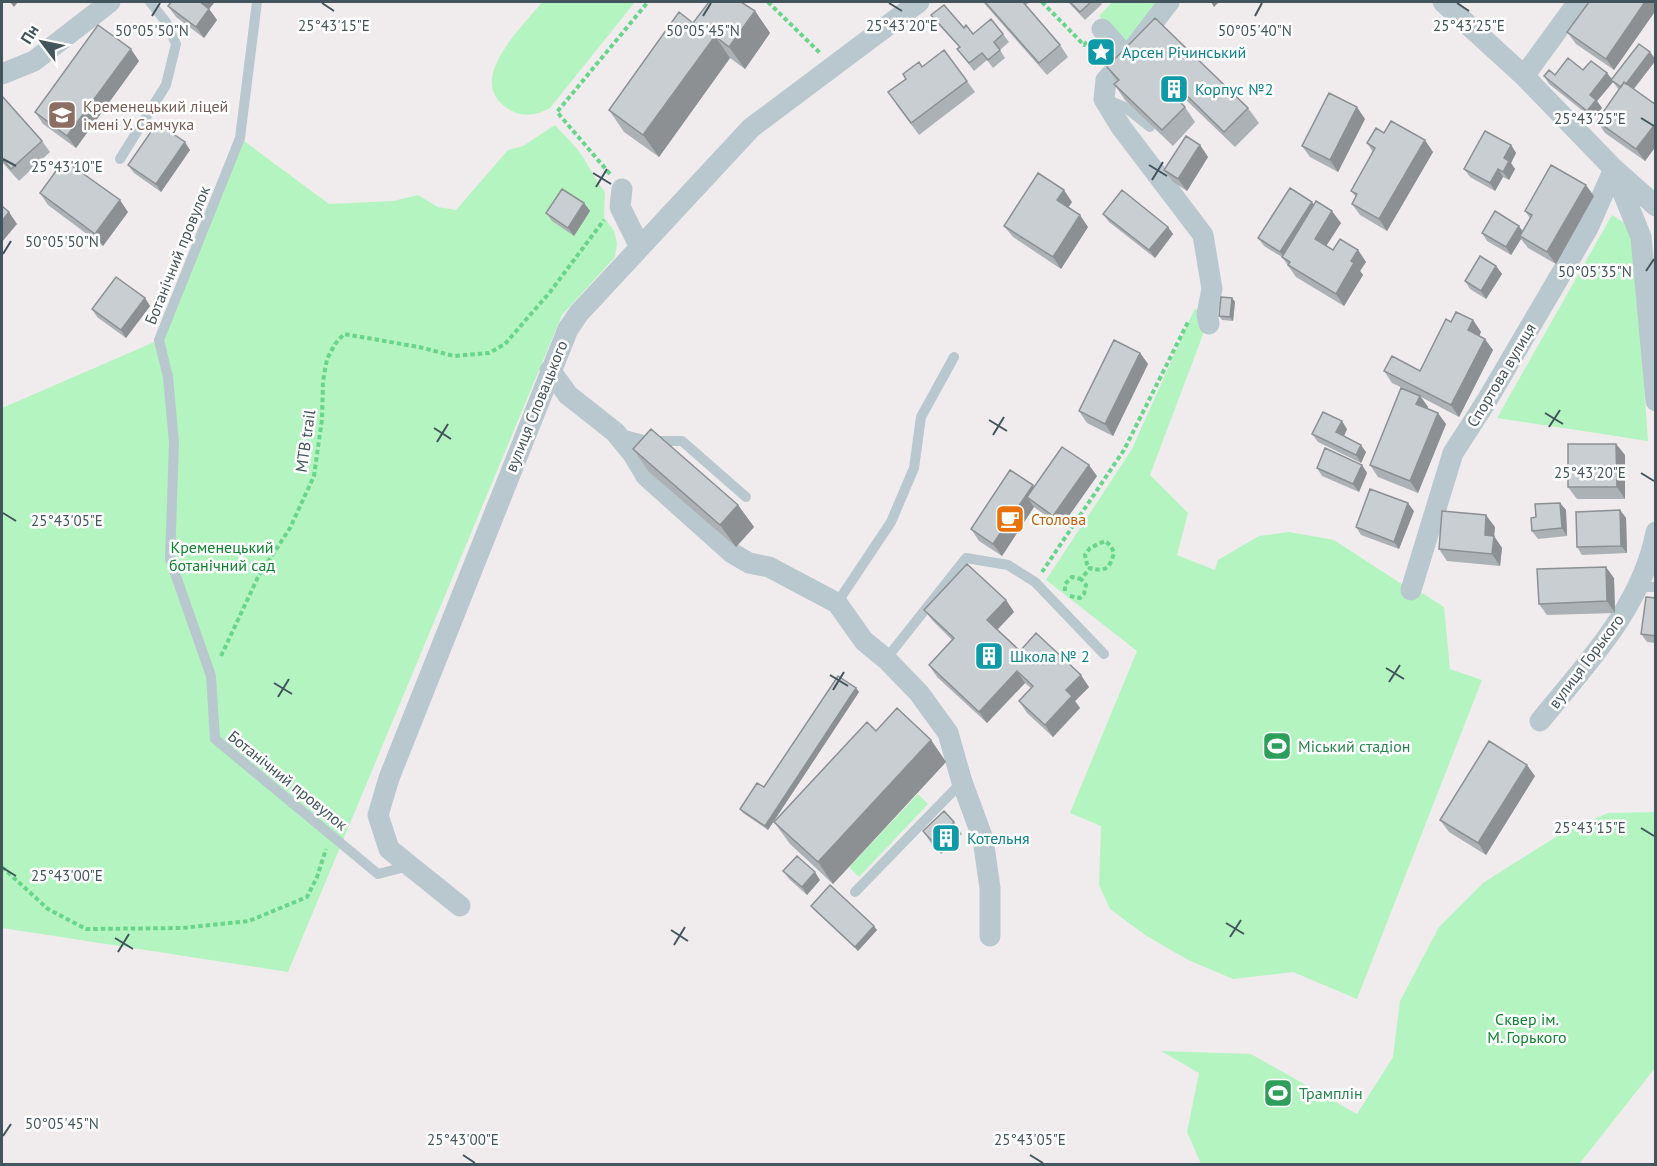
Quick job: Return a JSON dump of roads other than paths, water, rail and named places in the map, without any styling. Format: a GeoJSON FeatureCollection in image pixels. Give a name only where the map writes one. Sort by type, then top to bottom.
{"type":"FeatureCollection","features":[{"type":"Feature","properties":{"kind":"street"},"geometry":{"type":"LineString","coordinates":[[2,74],[34,61],[110,2]]}},
{"type":"Feature","properties":{"kind":"street","name":"вулиця Словацького"},"geometry":{"type":"LineString","coordinates":[[460,906],[389,849],[378,816],[389,778],[567,329],[579,313],[750,128],[919,2]]}},
{"type":"Feature","properties":{"kind":"street"},"geometry":{"type":"LineString","coordinates":[[1169,2],[1127,57],[1106,80],[1104,99],[1121,127],[1203,235],[1212,289],[1208,314],[1200,321]]}},
{"type":"Feature","properties":{"kind":"street"},"geometry":{"type":"LineString","coordinates":[[1443,2],[1524,76],[1614,170],[1656,206]]}},
{"type":"Feature","properties":{"kind":"street"},"geometry":{"type":"LineString","coordinates":[[1524,76],[1578,2]]}},
{"type":"Feature","properties":{"kind":"street"},"geometry":{"type":"LineString","coordinates":[[1102,29],[1127,57]]}},
{"type":"Feature","properties":{"kind":"street"},"geometry":{"type":"LineString","coordinates":[[1614,170],[1641,237],[1656,401]]}},
{"type":"Feature","properties":{"kind":"street","name":"Спортова вулиця"},"geometry":{"type":"LineString","coordinates":[[1411,590],[1453,453],[1486,402],[1588,228],[1614,170]]}},
{"type":"Feature","properties":{"kind":"street"},"geometry":{"type":"LineString","coordinates":[[622,189],[620,207],[640,247]]}},
{"type":"Feature","properties":{"kind":"street"},"geometry":{"type":"LineString","coordinates":[[550,370],[568,395],[615,432],[646,476],[732,553],[749,563],[769,567],[837,603],[864,641],[886,658],[919,693],[948,733],[962,782],[983,839],[990,888],[990,936]]}},
{"type":"Feature","properties":{"kind":"street","name":"вулиця Горького"},"geometry":{"type":"LineString","coordinates":[[1540,721],[1647,587],[1656,532]]}},
{"type":"Feature","properties":{"kind":"lane"},"geometry":{"type":"LineString","coordinates":[[120,159],[166,85],[176,44],[166,22],[150,2]]}},
{"type":"Feature","properties":{"kind":"lane","name":"Ботанічний провулок"},"geometry":{"type":"LineString","coordinates":[[257,2],[240,138],[159,340],[168,377],[174,443],[170,559],[211,676],[215,739],[378,874],[409,866]]}},
{"type":"Feature","properties":{"kind":"lane"},"geometry":{"type":"LineString","coordinates":[[1104,99],[1125,107],[1150,127]]}},
{"type":"Feature","properties":{"kind":"lane"},"geometry":{"type":"LineString","coordinates":[[837,603],[891,522],[914,468],[921,417],[954,357]]}},
{"type":"Feature","properties":{"kind":"lane"},"geometry":{"type":"LineString","coordinates":[[615,432],[648,441],[682,441],[747,497]]}},
{"type":"Feature","properties":{"kind":"lane"},"geometry":{"type":"LineString","coordinates":[[886,658],[966,558],[1008,565],[1035,582],[1104,654]]}},
{"type":"Feature","properties":{"kind":"lane"},"geometry":{"type":"LineString","coordinates":[[855,892],[962,782]]}},
{"type":"Feature","properties":{"kind":"place","name":"Арсен Річинський"},"geometry":{"type":"Point","coordinates":[1101,52]}},
{"type":"Feature","properties":{"kind":"place","name":"Корпус №2"},"geometry":{"type":"Point","coordinates":[1174,89]}},
{"type":"Feature","properties":{"kind":"place","name":"Кременецький ліцей імені У. Самчука"},"geometry":{"type":"Point","coordinates":[62,115]}},
{"type":"Feature","properties":{"kind":"place","name":"Столова"},"geometry":{"type":"Point","coordinates":[1010,519]}},
{"type":"Feature","properties":{"kind":"place","name":"Школа № 2"},"geometry":{"type":"Point","coordinates":[989,656]}},
{"type":"Feature","properties":{"kind":"place","name":"Міський стадіон"},"geometry":{"type":"Point","coordinates":[1277,746]}},
{"type":"Feature","properties":{"kind":"place","name":"Котельня"},"geometry":{"type":"Point","coordinates":[946,838]}},
{"type":"Feature","properties":{"kind":"place","name":"Трамплін"},"geometry":{"type":"Point","coordinates":[1278,1093]}},
{"type":"Feature","properties":{"kind":"park label","name":"Кременецький ботанічний сад"},"geometry":{"type":"Point","coordinates":[222,556]}},
{"type":"Feature","properties":{"kind":"park label","name":"Сквер ім. М. Горького"},"geometry":{"type":"Point","coordinates":[1527,1028]}}]}
